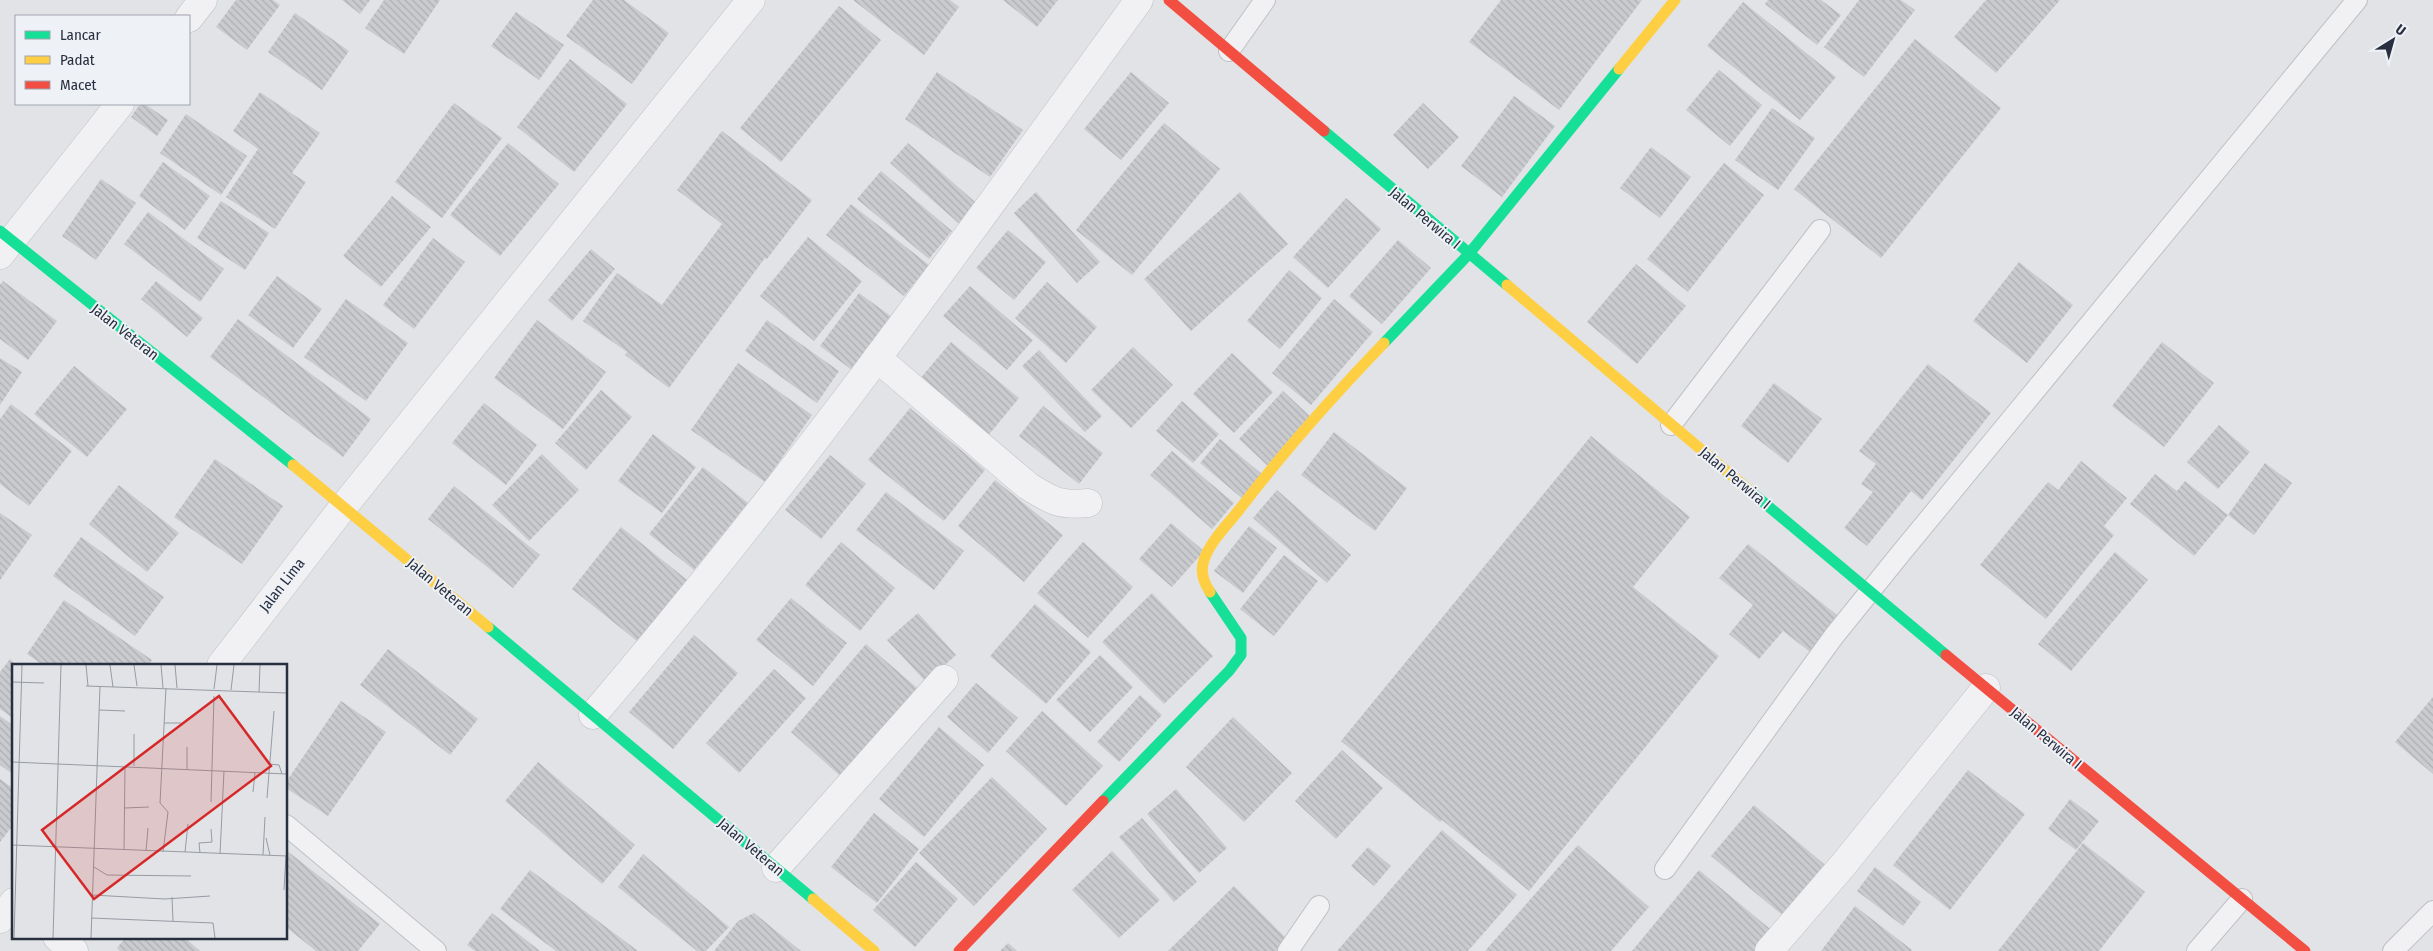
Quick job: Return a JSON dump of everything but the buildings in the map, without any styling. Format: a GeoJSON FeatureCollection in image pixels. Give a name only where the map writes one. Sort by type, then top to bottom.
{"type":"FeatureCollection","features":[{"type":"Feature","properties":{"kind":"street"},"geometry":{"type":"LineString","coordinates":[[190,17],[203,0]]}},
{"type":"Feature","properties":{"kind":"street","name":"Jalan Lima"},"geometry":{"type":"LineString","coordinates":[[222,664],[344,506],[751,0]]}},
{"type":"Feature","properties":{"kind":"street"},"geometry":{"type":"LineString","coordinates":[[593,716],[656,642],[918,306],[1139,0]]}},
{"type":"Feature","properties":{"kind":"street","name":"Jalan Perwira I"},"geometry":{"type":"LineString","coordinates":[[1169,0],[1468,255],[1870,592],[2305,951]]}},
{"type":"Feature","properties":{"kind":"street"},"geometry":{"type":"LineString","coordinates":[[959,951],[1222,678],[1241,655],[1241,638],[1202,581],[1202,561],[1211,546],[1258,485],[1338,391],[1468,255],[1675,0]]}},
{"type":"Feature","properties":{"kind":"street"},"geometry":{"type":"LineString","coordinates":[[4,242],[119,105]]}},
{"type":"Feature","properties":{"kind":"street","name":"Jalan Veteran"},"geometry":{"type":"LineString","coordinates":[[4,242],[344,506],[874,951]]}},
{"type":"Feature","properties":{"kind":"street"},"geometry":{"type":"LineString","coordinates":[[877,358],[1028,486],[1053,502],[1069,505],[1088,503]]}},
{"type":"Feature","properties":{"kind":"street"},"geometry":{"type":"LineString","coordinates":[[776,868],[944,679]]}},
{"type":"Feature","properties":{"kind":"street"},"geometry":{"type":"LineString","coordinates":[[1769,951],[1844,864],[1986,688]]}},
{"type":"Feature","properties":{"kind":"street"},"geometry":{"type":"LineString","coordinates":[[0,919],[12,904]]}},
{"type":"Feature","properties":{"kind":"street"},"geometry":{"type":"LineString","coordinates":[[58,938],[74,951]]}},
{"type":"Feature","properties":{"kind":"lane"},"geometry":{"type":"LineString","coordinates":[[1229,51],[1265,0]]}},
{"type":"Feature","properties":{"kind":"lane"},"geometry":{"type":"LineString","coordinates":[[1665,869],[1834,636],[2357,0]]}},
{"type":"Feature","properties":{"kind":"lane"},"geometry":{"type":"LineString","coordinates":[[1671,424],[1820,230]]}},
{"type":"Feature","properties":{"kind":"lane"},"geometry":{"type":"LineString","coordinates":[[288,827],[436,951]]}},
{"type":"Feature","properties":{"kind":"lane"},"geometry":{"type":"LineString","coordinates":[[2197,951],[2242,899]]}},
{"type":"Feature","properties":{"kind":"lane"},"geometry":{"type":"LineString","coordinates":[[1288,951],[1319,906]]}},
{"type":"Feature","properties":{"kind":"lane"},"geometry":{"type":"LineString","coordinates":[[2393,951],[2430,921]]}},
{"type":"Feature","properties":{"kind":"traffic: fast"},"geometry":{"type":"LineString","coordinates":[[1384,343],[1468,255],[1619,69]]}},
{"type":"Feature","properties":{"kind":"traffic: fast"},"geometry":{"type":"LineString","coordinates":[[1324,131],[1507,285]]}},
{"type":"Feature","properties":{"kind":"traffic: fast"},"geometry":{"type":"LineString","coordinates":[[0,231],[293,465]]}},
{"type":"Feature","properties":{"kind":"traffic: fast"},"geometry":{"type":"LineString","coordinates":[[1750,491],[1946,655]]}},
{"type":"Feature","properties":{"kind":"traffic: fast"},"geometry":{"type":"LineString","coordinates":[[1103,801],[1229,671],[1241,655],[1241,638],[1210,592]]}},
{"type":"Feature","properties":{"kind":"traffic: fast"},"geometry":{"type":"LineString","coordinates":[[488,627],[813,899]]}},
{"type":"Feature","properties":{"kind":"traffic: slow"},"geometry":{"type":"LineString","coordinates":[[1619,69],[1675,0]]}},
{"type":"Feature","properties":{"kind":"traffic: slow"},"geometry":{"type":"LineString","coordinates":[[1507,285],[1750,491]]}},
{"type":"Feature","properties":{"kind":"traffic: slow"},"geometry":{"type":"LineString","coordinates":[[1210,592],[1204,581],[1202,568],[1207,553],[1215,540],[1291,445],[1384,343]]}},
{"type":"Feature","properties":{"kind":"traffic: slow"},"geometry":{"type":"LineString","coordinates":[[293,465],[488,627]]}},
{"type":"Feature","properties":{"kind":"traffic: slow"},"geometry":{"type":"LineString","coordinates":[[813,899],[874,951]]}},
{"type":"Feature","properties":{"kind":"traffic: jam"},"geometry":{"type":"LineString","coordinates":[[1169,0],[1324,131]]}},
{"type":"Feature","properties":{"kind":"traffic: jam"},"geometry":{"type":"LineString","coordinates":[[1946,655],[2305,951]]}},
{"type":"Feature","properties":{"kind":"traffic: jam"},"geometry":{"type":"LineString","coordinates":[[959,951],[1103,801]]}}]}
